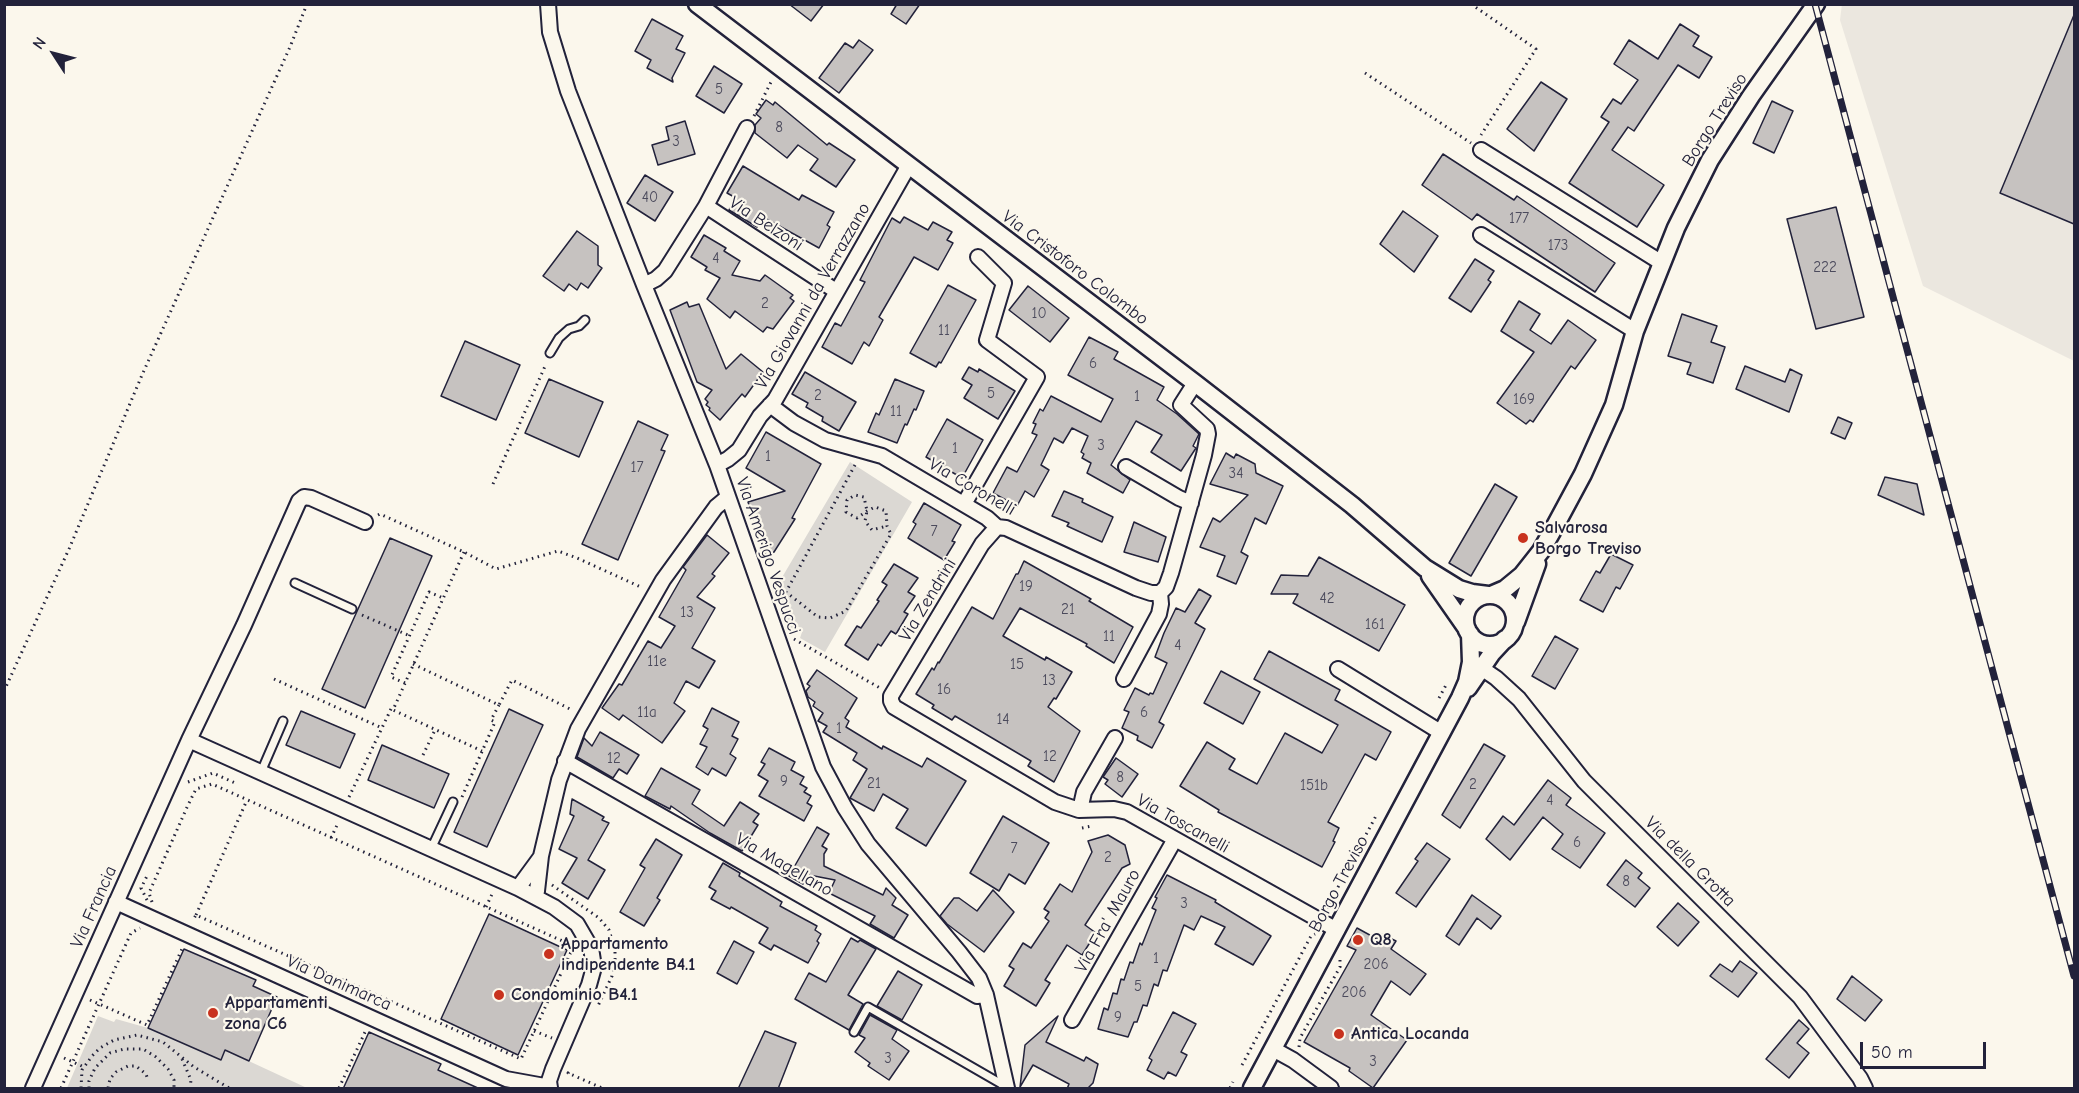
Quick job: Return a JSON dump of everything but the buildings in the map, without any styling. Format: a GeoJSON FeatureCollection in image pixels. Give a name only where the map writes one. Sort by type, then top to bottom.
{"type":"FeatureCollection","features":[{"type":"Feature","properties":{"kind":"street","name":"Via Amerigo Vespucci"},"geometry":{"type":"LineString","coordinates":[[548,4],[550,32],[559,65],[717,465],[813,740],[833,789],[868,844],[979,978],[986,995],[1007,1088]]}},
{"type":"Feature","properties":{"kind":"street","name":"Via Cristoforo Colombo"},"geometry":{"type":"LineString","coordinates":[[697,4],[1195,383],[1370,520],[1425,568],[1459,589],[1490,595]]}},
{"type":"Feature","properties":{"kind":"street","name":"Borgo Treviso"},"geometry":{"type":"LineString","coordinates":[[1252,1089],[1442,733],[1453,693],[1477,663],[1492,653],[1510,631],[1541,551],[1583,474],[1614,405],[1635,331],[1676,228],[1710,160],[1751,96],[1816,5]]}},
{"type":"Feature","properties":{"kind":"street","name":"Via Belzoni"},"geometry":{"type":"LineString","coordinates":[[644,285],[665,271],[706,206],[747,128]]}},
{"type":"Feature","properties":{"kind":"street"},"geometry":{"type":"LineString","coordinates":[[1478,148],[1662,263]]}},
{"type":"Feature","properties":{"kind":"street","name":"Via Giovanni da Verrazzano"},"geometry":{"type":"LineString","coordinates":[[717,465],[739,450],[760,416],[770,405],[909,165]]}},
{"type":"Feature","properties":{"kind":"street","name":"Via Belzoni"},"geometry":{"type":"LineString","coordinates":[[706,206],[836,291]]}},
{"type":"Feature","properties":{"kind":"street"},"geometry":{"type":"LineString","coordinates":[[1481,235],[1635,331]]}},
{"type":"Feature","properties":{"kind":"street"},"geometry":{"type":"LineString","coordinates":[[964,504],[1037,377],[987,340],[1004,283],[978,257]]}},
{"type":"Feature","properties":{"kind":"street"},"geometry":{"type":"LineString","coordinates":[[1124,679],[1159,614],[1160,593],[1172,573],[1209,434],[1205,426],[1181,405],[1195,383]]}},
{"type":"Feature","properties":{"kind":"street","name":"Via Coronelli"},"geometry":{"type":"LineString","coordinates":[[770,405],[813,434],[839,445],[882,456],[987,518],[997,527],[1010,530],[1137,588],[1151,593],[1160,593]]}},
{"type":"Feature","properties":{"kind":"street"},"geometry":{"type":"LineString","coordinates":[[1126,467],[1179,498],[1191,502]]}},
{"type":"Feature","properties":{"kind":"street"},"geometry":{"type":"LineString","coordinates":[[535,896],[541,856],[565,761],[581,714],[663,580],[716,507],[728,496]]}},
{"type":"Feature","properties":{"kind":"street","name":"Via Francia"},"geometry":{"type":"LineString","coordinates":[[33,1089],[299,501],[304,497],[311,498],[371,519]]}},
{"type":"Feature","properties":{"kind":"street","name":"Via Zendrini"},"geometry":{"type":"LineString","coordinates":[[888,692],[982,544],[997,527]]}},
{"type":"Feature","properties":{"kind":"street","name":"Borgo Treviso"},"geometry":{"type":"LineString","coordinates":[[1490,595],[1513,584],[1541,551]]}},
{"type":"Feature","properties":{"kind":"street","name":"Via Cristoforo Colombo"},"geometry":{"type":"LineString","coordinates":[[1425,568],[1468,631]]}},
{"type":"Feature","properties":{"kind":"street"},"geometry":{"type":"LineString","coordinates":[[1468,631],[1477,641],[1496,644],[1510,631],[1514,612],[1503,598],[1490,595],[1477,599],[1471,604],[1467,612],[1468,631],[1477,663]]}},
{"type":"Feature","properties":{"kind":"street","name":"Via della Grotta"},"geometry":{"type":"LineString","coordinates":[[1477,663],[1519,699],[1584,781],[1800,997],[1860,1078],[1865,1089]]}},
{"type":"Feature","properties":{"kind":"street"},"geometry":{"type":"LineString","coordinates":[[1338,669],[1382,689],[1442,733]]}},
{"type":"Feature","properties":{"kind":"street","name":"Via Toscanelli"},"geometry":{"type":"LineString","coordinates":[[888,692],[892,705],[901,712],[1055,802],[1080,810],[1123,810],[1337,930]]}},
{"type":"Feature","properties":{"kind":"street"},"geometry":{"type":"LineString","coordinates":[[1080,810],[1084,792],[1115,738]]}},
{"type":"Feature","properties":{"kind":"street"},"geometry":{"type":"LineString","coordinates":[[189,740],[535,896],[578,924],[591,948],[594,967],[590,985],[552,1068],[550,1088]]}},
{"type":"Feature","properties":{"kind":"street","name":"Via Magellano"},"geometry":{"type":"LineString","coordinates":[[565,761],[976,996],[986,995]]}},
{"type":"Feature","properties":{"kind":"street","name":"Via Fra' Mauro"},"geometry":{"type":"LineString","coordinates":[[1072,1020],[1175,839]]}},
{"type":"Feature","properties":{"kind":"street"},"geometry":{"type":"LineString","coordinates":[[518,888],[541,856]]}},
{"type":"Feature","properties":{"kind":"street","name":"Via Danimarca"},"geometry":{"type":"LineString","coordinates":[[116,902],[506,1079],[550,1088]]}},
{"type":"Feature","properties":{"kind":"street"},"geometry":{"type":"LineString","coordinates":[[1272,1049],[1293,1060],[1331,1089]]}},
{"type":"Feature","properties":{"kind":"lane"},"geometry":{"type":"LineString","coordinates":[[550,354],[559,338],[585,320]]}},
{"type":"Feature","properties":{"kind":"lane"},"geometry":{"type":"LineString","coordinates":[[295,583],[354,610]]}},
{"type":"Feature","properties":{"kind":"lane"},"geometry":{"type":"LineString","coordinates":[[261,772],[284,721]]}},
{"type":"Feature","properties":{"kind":"lane"},"geometry":{"type":"LineString","coordinates":[[431,849],[453,802]]}},
{"type":"Feature","properties":{"kind":"lane"},"geometry":{"type":"LineString","coordinates":[[854,1032],[868,1007],[1007,1088]]}},
{"type":"Feature","properties":{"kind":"path"},"geometry":{"type":"LineString","coordinates":[[4,690],[69,549],[142,375],[290,47],[307,4]]}},
{"type":"Feature","properties":{"kind":"path"},"geometry":{"type":"LineString","coordinates":[[1365,73],[1478,148],[1536,49],[1471,4]]}},
{"type":"Feature","properties":{"kind":"path"},"geometry":{"type":"LineString","coordinates":[[747,128],[773,78]]}},
{"type":"Feature","properties":{"kind":"path"},"geometry":{"type":"LineString","coordinates":[[494,484],[550,354]]}},
{"type":"Feature","properties":{"kind":"path"},"geometry":{"type":"LineString","coordinates":[[855,465],[786,592],[818,617],[839,616],[846,611],[891,534],[887,526],[886,511],[875,507],[867,511],[857,518],[846,512],[847,500],[855,495],[864,497],[867,511],[865,521],[872,530],[887,526]]}},
{"type":"Feature","properties":{"kind":"path"},"geometry":{"type":"LineString","coordinates":[[371,519],[380,514],[496,569],[558,551],[645,590]]}},
{"type":"Feature","properties":{"kind":"path"},"geometry":{"type":"LineString","coordinates":[[347,801],[391,709],[393,710],[464,552]]}},
{"type":"Feature","properties":{"kind":"path"},"geometry":{"type":"LineString","coordinates":[[405,683],[391,677],[429,592],[443,598]]}},
{"type":"Feature","properties":{"kind":"path"},"geometry":{"type":"LineString","coordinates":[[354,610],[410,636]]}},
{"type":"Feature","properties":{"kind":"path"},"geometry":{"type":"LineString","coordinates":[[789,636],[888,692]]}},
{"type":"Feature","properties":{"kind":"path"},"geometry":{"type":"LineString","coordinates":[[413,664],[499,705]]}},
{"type":"Feature","properties":{"kind":"path"},"geometry":{"type":"LineString","coordinates":[[273,679],[382,728]]}},
{"type":"Feature","properties":{"kind":"path"},"geometry":{"type":"LineString","coordinates":[[393,710],[482,751],[495,722],[491,720],[512,680],[581,714]]}},
{"type":"Feature","properties":{"kind":"path"},"geometry":{"type":"LineString","coordinates":[[1438,701],[1449,680]]}},
{"type":"Feature","properties":{"kind":"path"},"geometry":{"type":"LineString","coordinates":[[299,691],[302,685]]}},
{"type":"Feature","properties":{"kind":"path"},"geometry":{"type":"LineString","coordinates":[[423,755],[435,730]]}},
{"type":"Feature","properties":{"kind":"path"},"geometry":{"type":"LineString","coordinates":[[184,791],[188,781],[213,773],[235,783],[230,792]]}},
{"type":"Feature","properties":{"kind":"path"},"geometry":{"type":"LineString","coordinates":[[151,867],[141,888],[151,909],[153,905],[148,893],[188,805],[196,789],[212,784],[567,944],[571,952],[521,1059],[196,915]]}},
{"type":"Feature","properties":{"kind":"path"},"geometry":{"type":"LineString","coordinates":[[184,920],[192,923],[247,800]]}},
{"type":"Feature","properties":{"kind":"path"},"geometry":{"type":"LineString","coordinates":[[179,801],[188,805]]}},
{"type":"Feature","properties":{"kind":"path"},"geometry":{"type":"LineString","coordinates":[[331,838],[340,817]]}},
{"type":"Feature","properties":{"kind":"path"},"geometry":{"type":"LineString","coordinates":[[545,881],[599,918],[609,930],[615,950],[615,962],[612,976],[593,1018]]}},
{"type":"Feature","properties":{"kind":"path"},"geometry":{"type":"LineString","coordinates":[[486,907],[495,887]]}},
{"type":"Feature","properties":{"kind":"path"},"geometry":{"type":"LineString","coordinates":[[61,1089],[131,933],[144,927],[134,925]]}},
{"type":"Feature","properties":{"kind":"path"},"geometry":{"type":"LineString","coordinates":[[1242,1065],[1311,936],[1315,934]]}},
{"type":"Feature","properties":{"kind":"path"},"geometry":{"type":"LineString","coordinates":[[86,1009],[90,1000],[147,1025],[184,944]]}},
{"type":"Feature","properties":{"kind":"path"},"geometry":{"type":"LineString","coordinates":[[1299,1050],[1299,1040],[1340,967]]}},
{"type":"Feature","properties":{"kind":"path"},"geometry":{"type":"LineString","coordinates":[[339,1089],[367,1027]]}},
{"type":"Feature","properties":{"kind":"path"},"geometry":{"type":"LineString","coordinates":[[534,1031],[555,1040]]}},
{"type":"Feature","properties":{"kind":"path"},"geometry":{"type":"LineString","coordinates":[[81,1089],[84,1067],[100,1048],[130,1035],[143,1035],[156,1039],[229,1089]]}},
{"type":"Feature","properties":{"kind":"path"},"geometry":{"type":"LineString","coordinates":[[68,1048],[64,1058],[84,1067]]}},
{"type":"Feature","properties":{"kind":"path"},"geometry":{"type":"LineString","coordinates":[[89,1089],[89,1081],[95,1068],[110,1053],[124,1049],[143,1049],[156,1056],[168,1069],[174,1080],[174,1089]]}},
{"type":"Feature","properties":{"kind":"path"},"geometry":{"type":"LineString","coordinates":[[181,1057],[191,1080],[190,1089]]}},
{"type":"Feature","properties":{"kind":"path"},"geometry":{"type":"LineString","coordinates":[[572,1065],[568,1073],[602,1089]]}},
{"type":"Feature","properties":{"kind":"path"},"geometry":{"type":"LineString","coordinates":[[108,1089],[110,1079],[116,1072],[128,1066],[136,1066],[146,1074],[148,1080]]}},
{"type":"Feature","properties":{"kind":"path"},"geometry":{"type":"LineString","coordinates":[[1230,1089],[1233,1082]]}},
{"type":"Feature","properties":{"kind":"shaded area"},"geometry":{"type":"Polygon","coordinates":[[[1842,4],[2074,5],[2074,361],[1923,286],[1840,20],[1842,4]]]}},
{"type":"Feature","properties":{"kind":"shaded area"},"geometry":{"type":"Polygon","coordinates":[[[850,462],[912,502],[825,652],[800,638],[803,629],[796,626],[792,634],[779,598],[774,591],[850,462]]]}},
{"type":"Feature","properties":{"kind":"shaded area"},"geometry":{"type":"Polygon","coordinates":[[[98,1016],[114,1022],[116,1019],[148,1028],[220,1060],[225,1050],[307,1088],[67,1088],[98,1016]]]}},
{"type":"Feature","properties":{"kind":"railway"},"geometry":{"type":"LineString","coordinates":[[1815,4],[2074,976]]}},
{"type":"Feature","properties":{"kind":"place","name":"Salvarosa Borgo Treviso"},"geometry":{"type":"Point","coordinates":[1523,538]}},
{"type":"Feature","properties":{"kind":"place","name":"Q8"},"geometry":{"type":"Point","coordinates":[1358,940]}},
{"type":"Feature","properties":{"kind":"place","name":"Appartamento indipendente B4.1"},"geometry":{"type":"Point","coordinates":[549,954]}},
{"type":"Feature","properties":{"kind":"place","name":"Condominio B4.1"},"geometry":{"type":"Point","coordinates":[499,995]}},
{"type":"Feature","properties":{"kind":"place","name":"Appartamenti zona C6"},"geometry":{"type":"Point","coordinates":[213,1013]}},
{"type":"Feature","properties":{"kind":"place","name":"Antica Locanda"},"geometry":{"type":"Point","coordinates":[1339,1034]}}]}
